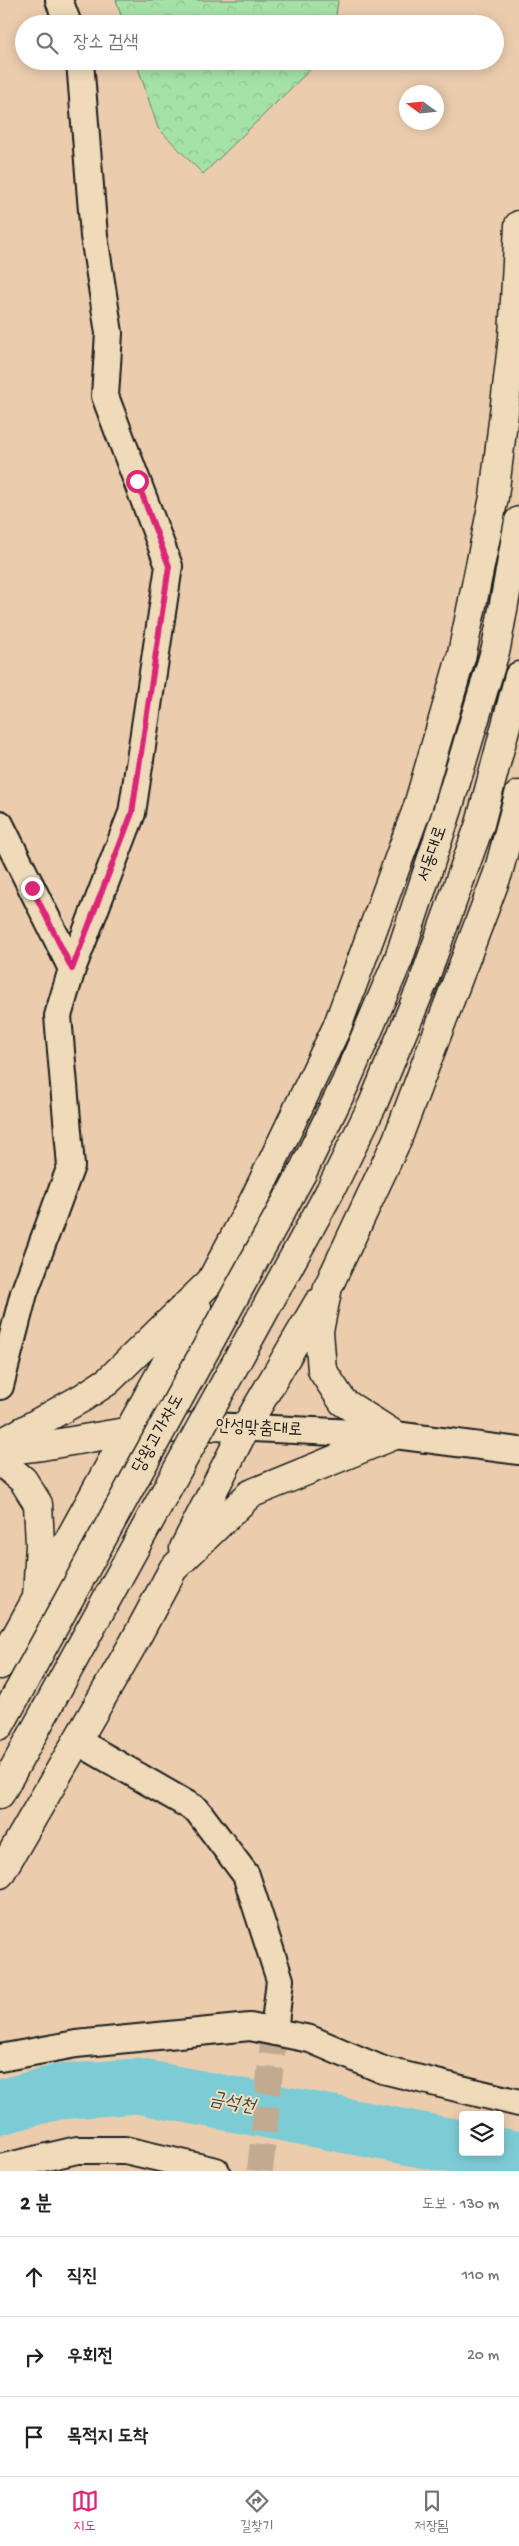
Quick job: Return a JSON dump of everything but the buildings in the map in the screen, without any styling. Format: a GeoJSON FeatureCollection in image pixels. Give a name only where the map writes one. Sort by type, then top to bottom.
{"type":"FeatureCollection","features":[{"type":"Feature","properties":{"kind":"main road"},"geometry":{"type":"LineString","coordinates":[[0,1665],[131,1431],[254,1200],[337,1027],[417,809],[462,654],[494,497],[513,337],[519,225]]}},
{"type":"Feature","properties":{"kind":"main road","name":"서동대로"},"geometry":{"type":"LineString","coordinates":[[302,1172],[346,1082],[399,958],[436,846],[496,648],[519,521]]}},
{"type":"Feature","properties":{"kind":"main road","name":"서동대로"},"geometry":{"type":"LineString","coordinates":[[330,1192],[373,1104],[423,983],[480,824],[519,676]]}},
{"type":"Feature","properties":{"kind":"main road"},"geometry":{"type":"LineString","coordinates":[[0,1874],[134,1644],[245,1428],[328,1287],[397,1140],[498,872],[519,795]]}},
{"type":"Feature","properties":{"kind":"main road","name":"당왕고가차도"},"geometry":{"type":"LineString","coordinates":[[0,1725],[302,1172]]}},
{"type":"Feature","properties":{"kind":"main road","name":"당왕고가차도"},"geometry":{"type":"LineString","coordinates":[[0,1794],[330,1192]]}},
{"type":"Feature","properties":{"kind":"main road"},"geometry":{"type":"LineString","coordinates":[[0,1444],[82,1398],[108,1381],[211,1281]]}},
{"type":"Feature","properties":{"kind":"main road"},"geometry":{"type":"LineString","coordinates":[[328,1287],[318,1331],[322,1370],[343,1402],[395,1436]]}},
{"type":"Feature","properties":{"kind":"main road","name":"안성맞춤대로"},"geometry":{"type":"LineString","coordinates":[[0,1451],[131,1431],[212,1426]]}},
{"type":"Feature","properties":{"kind":"main road"},"geometry":{"type":"LineString","coordinates":[[173,1569],[250,1494],[395,1436]]}},
{"type":"Feature","properties":{"kind":"main road"},"geometry":{"type":"LineString","coordinates":[[0,1461],[23,1480],[38,1504],[40,1544],[37,1598]]}},
{"type":"Feature","properties":{"kind":"street"},"geometry":{"type":"LineString","coordinates":[[59,0],[65,15]]}},
{"type":"Feature","properties":{"kind":"street"},"geometry":{"type":"LineString","coordinates":[[0,1386],[24,1293],[71,1166],[58,1016],[72,969],[132,813],[169,566],[105,396],[108,333],[94,236],[81,70]]}},
{"type":"Feature","properties":{"kind":"street"},"geometry":{"type":"LineString","coordinates":[[0,824],[72,969]]}},
{"type":"Feature","properties":{"kind":"street","name":"안성맞춤대로"},"geometry":{"type":"LineString","coordinates":[[212,1426],[395,1436],[519,1451]]}},
{"type":"Feature","properties":{"kind":"street"},"geometry":{"type":"LineString","coordinates":[[77,1741],[197,1810],[246,1875],[280,1980],[274,2032]]}},
{"type":"Feature","properties":{"kind":"street"},"geometry":{"type":"LineString","coordinates":[[0,2058],[76,2044],[250,2027],[310,2039],[383,2070],[519,2104]]}},
{"type":"Feature","properties":{"kind":"street"},"geometry":{"type":"LineString","coordinates":[[0,2168],[78,2150],[125,2150],[216,2171]]}},
{"type":"Feature","properties":{"kind":"green space"},"geometry":{"type":"Polygon","coordinates":[[[116,0],[338,0],[336,15],[121,15],[116,0]]]}},
{"type":"Feature","properties":{"kind":"green space"},"geometry":{"type":"Polygon","coordinates":[[[139,70],[310,70],[203,174],[158,128],[139,70]]]}},
{"type":"Feature","properties":{"kind":"waterway","name":"금석천"},"geometry":{"type":"LineString","coordinates":[[0,2107],[58,2092],[137,2086],[459,2147]]}},
{"type":"Feature","properties":{"kind":"waterway","name":"금석천"},"geometry":{"type":"LineString","coordinates":[[504,2156],[519,2159]]}},
{"type":"Feature","properties":{"kind":"tunnel"},"geometry":{"type":"LineString","coordinates":[[260,2171],[274,2032]]}},
{"type":"Feature","properties":{"kind":"route"},"geometry":{"type":"LineString","coordinates":[[32,888],[72,969],[132,813],[169,566],[137,481]]}}]}
